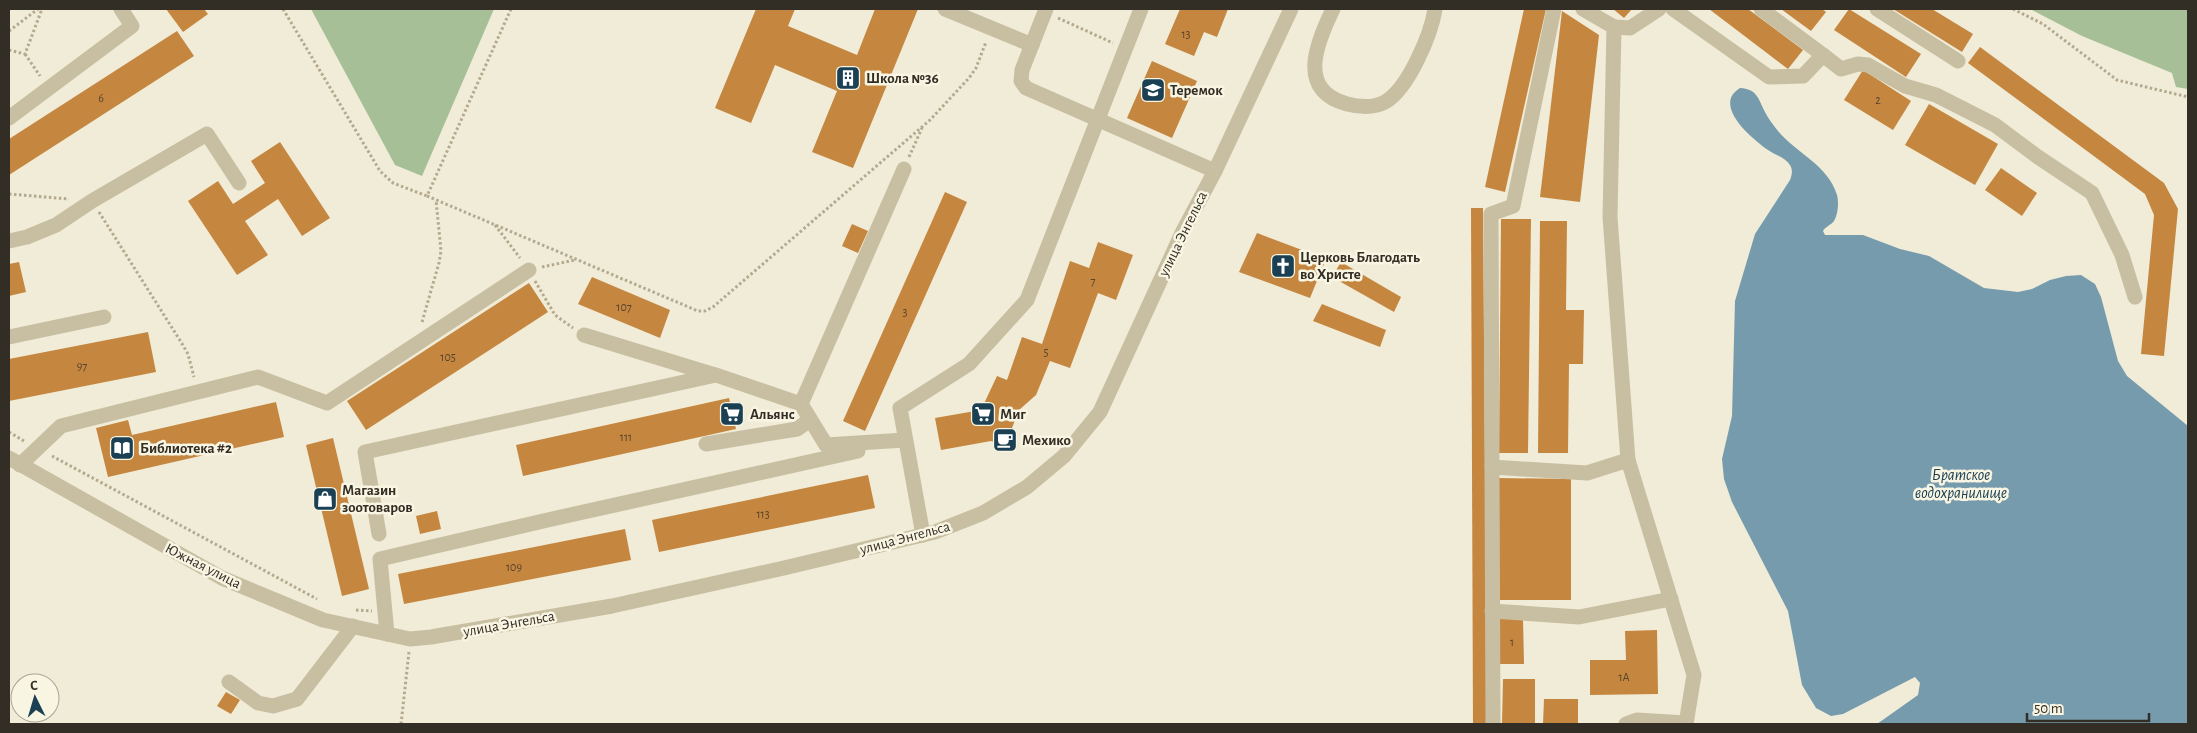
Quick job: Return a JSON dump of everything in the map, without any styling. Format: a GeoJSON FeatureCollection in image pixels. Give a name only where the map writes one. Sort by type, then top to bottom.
{"type":"FeatureCollection","features":[{"type":"Feature","properties":{"kind":"street"},"geometry":{"type":"LineString","coordinates":[[9,118],[132,26],[120,9]]}},
{"type":"Feature","properties":{"kind":"street"},"geometry":{"type":"LineString","coordinates":[[946,9],[993,27],[1032,45]]}},
{"type":"Feature","properties":{"kind":"street"},"geometry":{"type":"LineString","coordinates":[[923,535],[900,408],[969,364],[1027,300],[1141,9]]}},
{"type":"Feature","properties":{"kind":"street","name":"улица Энгельса"},"geometry":{"type":"LineString","coordinates":[[410,639],[612,606],[923,535],[982,513],[1027,487],[1064,456],[1100,412],[1183,231],[1215,171],[1291,9]]}},
{"type":"Feature","properties":{"kind":"street"},"geometry":{"type":"LineString","coordinates":[[1333,9],[1319,39],[1314,67],[1317,80],[1325,92],[1338,101],[1355,106],[1370,106],[1384,102],[1397,92],[1409,75],[1426,38],[1435,9]]}},
{"type":"Feature","properties":{"kind":"street"},"geometry":{"type":"LineString","coordinates":[[1493,724],[1491,214],[1513,206],[1554,9]]}},
{"type":"Feature","properties":{"kind":"street"},"geometry":{"type":"LineString","coordinates":[[1583,9],[1614,27],[1630,28],[1658,9]]}},
{"type":"Feature","properties":{"kind":"street"},"geometry":{"type":"LineString","coordinates":[[1673,9],[1769,77],[1803,76],[1823,55]]}},
{"type":"Feature","properties":{"kind":"street"},"geometry":{"type":"LineString","coordinates":[[1761,9],[1841,69],[1858,64],[1868,65],[1905,86],[1936,95],[1996,125],[2038,157],[2092,193],[2122,255],[2134,297]]}},
{"type":"Feature","properties":{"kind":"street"},"geometry":{"type":"LineString","coordinates":[[1877,9],[1958,61]]}},
{"type":"Feature","properties":{"kind":"street"},"geometry":{"type":"LineString","coordinates":[[1046,10],[1022,70],[1021,81],[1026,88],[1215,171]]}},
{"type":"Feature","properties":{"kind":"street"},"geometry":{"type":"LineString","coordinates":[[1614,27],[1610,217],[1628,460],[1694,675],[1686,723],[1637,720],[1626,724]]}},
{"type":"Feature","properties":{"kind":"street"},"geometry":{"type":"LineString","coordinates":[[9,241],[27,237],[56,225],[92,201],[207,134],[238,183]]}},
{"type":"Feature","properties":{"kind":"street"},"geometry":{"type":"LineString","coordinates":[[801,404],[904,169]]}},
{"type":"Feature","properties":{"kind":"street"},"geometry":{"type":"LineString","coordinates":[[14,462],[38,448],[61,426],[258,377],[327,403],[529,270]]}},
{"type":"Feature","properties":{"kind":"street"},"geometry":{"type":"LineString","coordinates":[[9,337],[104,317]]}},
{"type":"Feature","properties":{"kind":"street"},"geometry":{"type":"LineString","coordinates":[[584,335],[716,375],[801,404],[826,445],[905,440]]}},
{"type":"Feature","properties":{"kind":"street"},"geometry":{"type":"LineString","coordinates":[[379,534],[365,452],[716,375]]}},
{"type":"Feature","properties":{"kind":"street"},"geometry":{"type":"LineString","coordinates":[[706,444],[797,429],[810,420]]}},
{"type":"Feature","properties":{"kind":"street"},"geometry":{"type":"LineString","coordinates":[[387,634],[380,559],[552,518],[905,440]]}},
{"type":"Feature","properties":{"kind":"street"},"geometry":{"type":"LineString","coordinates":[[1492,467],[1587,473],[1628,460]]}},
{"type":"Feature","properties":{"kind":"street","name":"Южная улица"},"geometry":{"type":"LineString","coordinates":[[14,462],[222,578],[322,620],[410,639]]}},
{"type":"Feature","properties":{"kind":"street"},"geometry":{"type":"LineString","coordinates":[[1492,611],[1579,616],[1671,599]]}},
{"type":"Feature","properties":{"kind":"street"},"geometry":{"type":"LineString","coordinates":[[229,682],[258,703],[273,706],[297,699],[352,626]]}},
{"type":"Feature","properties":{"kind":"path"},"geometry":{"type":"LineString","coordinates":[[9,31],[38,9]]}},
{"type":"Feature","properties":{"kind":"path"},"geometry":{"type":"LineString","coordinates":[[25,54],[42,9]]}},
{"type":"Feature","properties":{"kind":"path"},"geometry":{"type":"LineString","coordinates":[[283,9],[380,171],[393,183],[698,311],[705,311],[713,307],[922,127],[969,78],[976,68],[993,27]]}},
{"type":"Feature","properties":{"kind":"path"},"geometry":{"type":"LineString","coordinates":[[427,196],[511,9]]}},
{"type":"Feature","properties":{"kind":"path"},"geometry":{"type":"LineString","coordinates":[[2013,9],[2043,24],[2117,80],[2188,97]]}},
{"type":"Feature","properties":{"kind":"path"},"geometry":{"type":"LineString","coordinates":[[1046,10],[1125,48]]}},
{"type":"Feature","properties":{"kind":"path"},"geometry":{"type":"LineString","coordinates":[[9,50],[25,54],[48,89]]}},
{"type":"Feature","properties":{"kind":"path"},"geometry":{"type":"LineString","coordinates":[[904,169],[922,127]]}},
{"type":"Feature","properties":{"kind":"path"},"geometry":{"type":"LineString","coordinates":[[9,194],[92,201],[182,342],[188,354],[198,392]]}},
{"type":"Feature","properties":{"kind":"path"},"geometry":{"type":"LineString","coordinates":[[416,344],[439,263],[440,251],[436,200]]}},
{"type":"Feature","properties":{"kind":"path"},"geometry":{"type":"LineString","coordinates":[[529,270],[554,315],[584,335]]}},
{"type":"Feature","properties":{"kind":"path"},"geometry":{"type":"LineString","coordinates":[[9,432],[324,603]]}},
{"type":"Feature","properties":{"kind":"path"},"geometry":{"type":"LineString","coordinates":[[350,610],[385,613]]}},
{"type":"Feature","properties":{"kind":"path"},"geometry":{"type":"LineString","coordinates":[[401,724],[410,639]]}},
{"type":"Feature","properties":{"kind":"green space"},"geometry":{"type":"Polygon","coordinates":[[[311,9],[494,9],[422,176],[395,165],[311,9]]]}},
{"type":"Feature","properties":{"kind":"green space"},"geometry":{"type":"Polygon","coordinates":[[[2030,9],[2188,9],[2188,89],[2176,87],[2172,73],[2082,36],[2030,9]]]}},
{"type":"Feature","properties":{"kind":"water","name":"Братское водохранилище"},"geometry":{"type":"Polygon","coordinates":[[[1740,88],[1754,92],[1778,131],[1819,167],[1833,185],[1838,198],[1837,212],[1834,221],[1823,231],[1825,235],[1863,235],[1900,249],[1929,256],[1984,288],[2018,292],[2032,289],[2050,280],[2081,275],[2095,284],[2101,297],[2118,361],[2127,376],[2188,426],[2188,724],[1877,724],[1918,695],[1920,683],[1915,677],[1843,714],[1831,716],[1816,708],[1802,685],[1788,611],[1732,502],[1724,479],[1722,459],[1732,416],[1735,301],[1755,234],[1790,180],[1792,172],[1788,162],[1761,145],[1737,121],[1730,103],[1732,95],[1740,88]]]}},
{"type":"Feature","properties":{"kind":"building"},"geometry":{"type":"Polygon","coordinates":[[[166,9],[204,9],[208,14],[183,32],[166,9]]]}},
{"type":"Feature","properties":{"kind":"building","name":"Школа №36"},"geometry":{"type":"Polygon","coordinates":[[[756,9],[795,9],[788,26],[857,55],[875,9],[918,9],[853,168],[812,152],[837,91],[775,65],[751,123],[715,108],[756,9]]]}},
{"type":"Feature","properties":{"kind":"building"},"geometry":{"type":"Polygon","coordinates":[[[1180,9],[1228,9],[1217,37],[1204,32],[1194,56],[1165,44],[1180,9]]]}},
{"type":"Feature","properties":{"kind":"building"},"geometry":{"type":"Polygon","coordinates":[[[1524,9],[1546,9],[1505,192],[1485,187],[1524,9]]]}},
{"type":"Feature","properties":{"kind":"building"},"geometry":{"type":"Polygon","coordinates":[[[1613,9],[1632,9],[1624,18],[1613,9]]]}},
{"type":"Feature","properties":{"kind":"building"},"geometry":{"type":"Polygon","coordinates":[[[1709,9],[1748,9],[1803,50],[1788,69],[1709,9]]]}},
{"type":"Feature","properties":{"kind":"building"},"geometry":{"type":"Polygon","coordinates":[[[1781,9],[1822,9],[1826,12],[1811,31],[1781,9]]]}},
{"type":"Feature","properties":{"kind":"building"},"geometry":{"type":"Polygon","coordinates":[[[1849,9],[1921,54],[1906,77],[1834,30],[1849,9]]]}},
{"type":"Feature","properties":{"kind":"building"},"geometry":{"type":"Polygon","coordinates":[[[1893,9],[1932,9],[1973,34],[1962,52],[1893,9]]]}},
{"type":"Feature","properties":{"kind":"building"},"geometry":{"type":"Polygon","coordinates":[[[1562,11],[1599,35],[1580,202],[1540,197],[1562,11]]]}},
{"type":"Feature","properties":{"kind":"building"},"geometry":{"type":"Polygon","coordinates":[[[177,31],[194,56],[9,175],[9,139],[177,31]]]}},
{"type":"Feature","properties":{"kind":"building"},"geometry":{"type":"Polygon","coordinates":[[[1980,47],[2164,183],[2178,209],[2164,356],[2141,354],[2154,215],[2145,194],[1968,63],[1980,47]]]}},
{"type":"Feature","properties":{"kind":"building"},"geometry":{"type":"Polygon","coordinates":[[[1152,61],[1197,81],[1172,138],[1127,118],[1152,61]]]}},
{"type":"Feature","properties":{"kind":"building"},"geometry":{"type":"Polygon","coordinates":[[[1863,70],[1911,101],[1893,130],[1844,100],[1863,70]]]}},
{"type":"Feature","properties":{"kind":"building"},"geometry":{"type":"Polygon","coordinates":[[[1929,104],[1998,144],[1975,185],[1905,145],[1929,104]]]}},
{"type":"Feature","properties":{"kind":"building"},"geometry":{"type":"Polygon","coordinates":[[[280,142],[330,218],[302,236],[278,199],[245,221],[268,255],[237,275],[188,201],[218,181],[233,204],[265,183],[251,161],[280,142]]]}},
{"type":"Feature","properties":{"kind":"building"},"geometry":{"type":"Polygon","coordinates":[[[2001,168],[2037,193],[2022,216],[1985,190],[2001,168]]]}},
{"type":"Feature","properties":{"kind":"building"},"geometry":{"type":"Polygon","coordinates":[[[945,192],[967,202],[865,431],[843,421],[945,192]]]}},
{"type":"Feature","properties":{"kind":"building"},"geometry":{"type":"Polygon","coordinates":[[[1471,208],[1483,208],[1487,724],[1473,724],[1471,208]]]}},
{"type":"Feature","properties":{"kind":"building"},"geometry":{"type":"Polygon","coordinates":[[[1501,219],[1531,219],[1528,453],[1499,453],[1501,219]]]}},
{"type":"Feature","properties":{"kind":"building"},"geometry":{"type":"Polygon","coordinates":[[[1540,221],[1567,221],[1566,310],[1584,310],[1583,364],[1569,364],[1568,453],[1538,453],[1540,221]]]}},
{"type":"Feature","properties":{"kind":"building"},"geometry":{"type":"Polygon","coordinates":[[[852,224],[868,231],[858,253],[842,246],[852,224]]]}},
{"type":"Feature","properties":{"kind":"building","name":"Церковь Благодать во Христе"},"geometry":{"type":"Polygon","coordinates":[[[1257,233],[1326,259],[1310,298],[1239,272],[1257,233]]]}},
{"type":"Feature","properties":{"kind":"building"},"geometry":{"type":"Polygon","coordinates":[[[1098,242],[1133,255],[1116,300],[1098,293],[1070,368],[1050,361],[1036,395],[1019,410],[1005,446],[991,441],[941,450],[935,418],[981,410],[997,376],[1007,380],[1022,337],[1042,344],[1070,261],[1089,268],[1098,242]]]}},
{"type":"Feature","properties":{"kind":"building"},"geometry":{"type":"Polygon","coordinates":[[[19,262],[26,292],[9,296],[9,264],[19,262]]]}},
{"type":"Feature","properties":{"kind":"building"},"geometry":{"type":"Polygon","coordinates":[[[1341,262],[1401,297],[1394,312],[1332,277],[1341,262]]]}},
{"type":"Feature","properties":{"kind":"building"},"geometry":{"type":"Polygon","coordinates":[[[592,277],[670,310],[660,338],[578,304],[592,277]]]}},
{"type":"Feature","properties":{"kind":"building"},"geometry":{"type":"Polygon","coordinates":[[[529,283],[548,312],[366,430],[347,401],[529,283]]]}},
{"type":"Feature","properties":{"kind":"building"},"geometry":{"type":"Polygon","coordinates":[[[1322,304],[1386,330],[1380,347],[1313,321],[1322,304]]]}},
{"type":"Feature","properties":{"kind":"building"},"geometry":{"type":"Polygon","coordinates":[[[148,332],[156,372],[9,401],[9,359],[148,332]]]}},
{"type":"Feature","properties":{"kind":"building"},"geometry":{"type":"Polygon","coordinates":[[[729,398],[736,429],[523,476],[516,445],[729,398]]]}},
{"type":"Feature","properties":{"kind":"building"},"geometry":{"type":"Polygon","coordinates":[[[276,402],[284,437],[108,477],[96,428],[128,420],[132,435],[276,402]]]}},
{"type":"Feature","properties":{"kind":"building"},"geometry":{"type":"Polygon","coordinates":[[[333,438],[369,589],[342,596],[306,445],[333,438]]]}},
{"type":"Feature","properties":{"kind":"building"},"geometry":{"type":"Polygon","coordinates":[[[868,475],[875,508],[659,552],[652,520],[868,475]]]}},
{"type":"Feature","properties":{"kind":"building"},"geometry":{"type":"Polygon","coordinates":[[[1498,478],[1571,479],[1571,600],[1498,600],[1498,478]]]}},
{"type":"Feature","properties":{"kind":"building"},"geometry":{"type":"Polygon","coordinates":[[[437,511],[441,529],[420,534],[416,516],[437,511]]]}},
{"type":"Feature","properties":{"kind":"building"},"geometry":{"type":"Polygon","coordinates":[[[625,529],[631,560],[404,604],[398,574],[625,529]]]}},
{"type":"Feature","properties":{"kind":"building"},"geometry":{"type":"Polygon","coordinates":[[[1500,619],[1523,619],[1524,664],[1500,664],[1500,619]]]}},
{"type":"Feature","properties":{"kind":"building"},"geometry":{"type":"Polygon","coordinates":[[[1657,630],[1658,694],[1590,695],[1590,660],[1626,660],[1625,631],[1657,630]]]}},
{"type":"Feature","properties":{"kind":"building"},"geometry":{"type":"Polygon","coordinates":[[[1503,679],[1535,679],[1535,724],[1502,724],[1503,679]]]}},
{"type":"Feature","properties":{"kind":"building"},"geometry":{"type":"Polygon","coordinates":[[[226,692],[240,700],[231,714],[217,706],[226,692]]]}},
{"type":"Feature","properties":{"kind":"building"},"geometry":{"type":"Polygon","coordinates":[[[1544,699],[1578,699],[1578,724],[1543,724],[1544,699]]]}},
{"type":"Feature","properties":{"kind":"place","name":"Школа №36"},"geometry":{"type":"Point","coordinates":[848,78]}},
{"type":"Feature","properties":{"kind":"place","name":"Теремок"},"geometry":{"type":"Point","coordinates":[1153,90]}},
{"type":"Feature","properties":{"kind":"place","name":"Церковь Благодать во Христе"},"geometry":{"type":"Point","coordinates":[1283,266]}},
{"type":"Feature","properties":{"kind":"place","name":"Альянс"},"geometry":{"type":"Point","coordinates":[732,414]}},
{"type":"Feature","properties":{"kind":"place","name":"Миг"},"geometry":{"type":"Point","coordinates":[983,414]}},
{"type":"Feature","properties":{"kind":"place","name":"Мехико"},"geometry":{"type":"Point","coordinates":[1005,440]}},
{"type":"Feature","properties":{"kind":"place","name":"Библиотека #2"},"geometry":{"type":"Point","coordinates":[122,448]}},
{"type":"Feature","properties":{"kind":"place","name":"Магазин зоотоваров"},"geometry":{"type":"Point","coordinates":[325,499]}}]}
